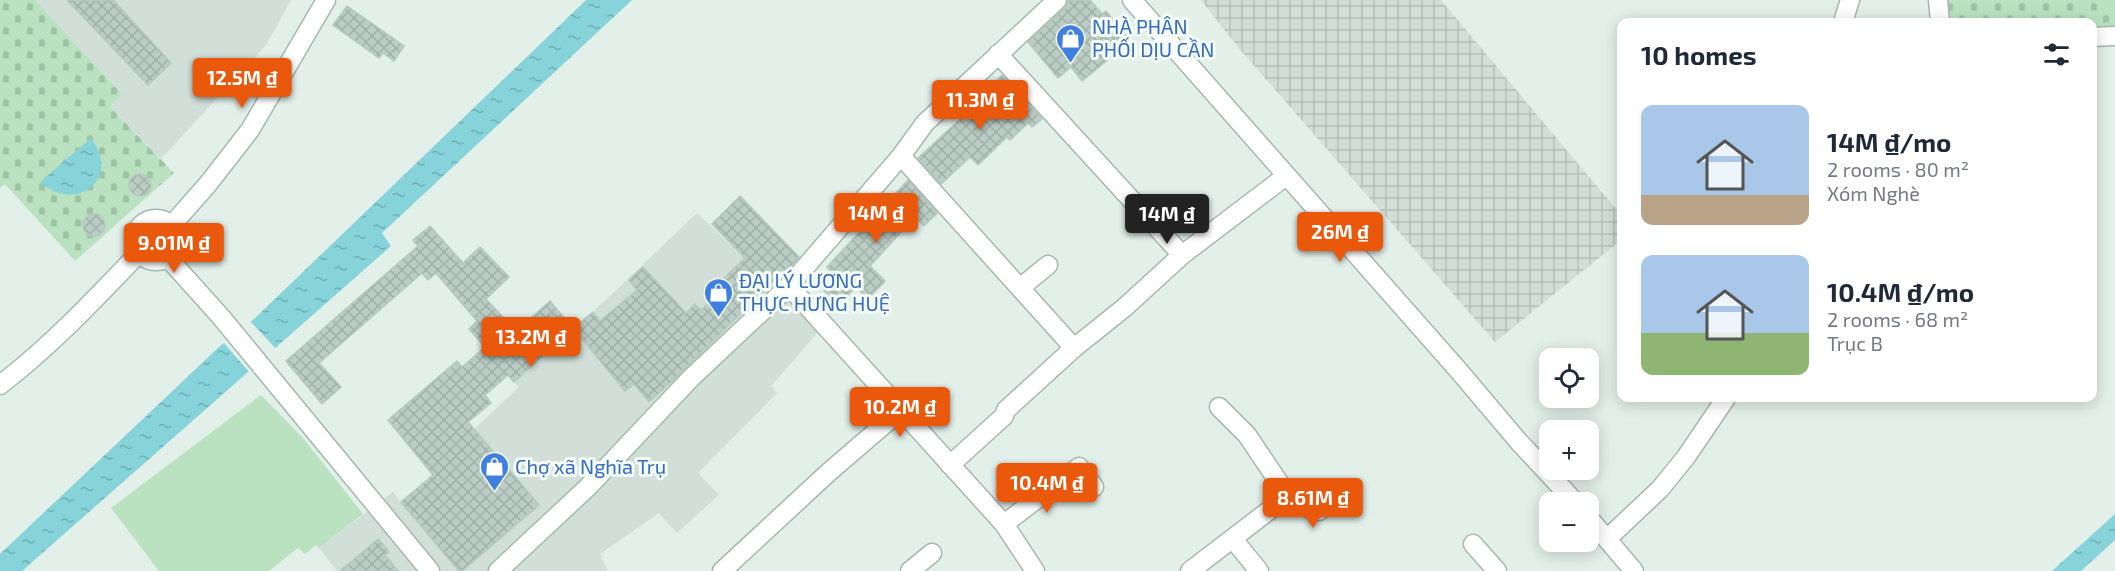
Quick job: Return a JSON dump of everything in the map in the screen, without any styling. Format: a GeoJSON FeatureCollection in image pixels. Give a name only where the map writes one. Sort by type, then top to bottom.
{"type":"FeatureCollection","features":[{"type":"Feature","properties":{"kind":"street"},"geometry":{"type":"LineString","coordinates":[[171,226],[208,184],[250,130],[326,0]]}},
{"type":"Feature","properties":{"kind":"street"},"geometry":{"type":"LineString","coordinates":[[498,571],[588,487],[691,378],[789,286],[901,156],[925,123],[1057,0]]}},
{"type":"Feature","properties":{"kind":"street"},"geometry":{"type":"LineString","coordinates":[[1132,0],[1519,442],[1566,492]]}},
{"type":"Feature","properties":{"kind":"street"},"geometry":{"type":"LineString","coordinates":[[1844,18],[1850,0]]}},
{"type":"Feature","properties":{"kind":"street"},"geometry":{"type":"LineString","coordinates":[[1938,0],[1940,18]]}},
{"type":"Feature","properties":{"kind":"street"},"geometry":{"type":"LineString","coordinates":[[2097,37],[2115,36]]}},
{"type":"Feature","properties":{"kind":"street"},"geometry":{"type":"LineString","coordinates":[[998,54],[1182,255]]}},
{"type":"Feature","properties":{"kind":"street"},"geometry":{"type":"LineString","coordinates":[[901,156],[1074,348]]}},
{"type":"Feature","properties":{"kind":"street"},"geometry":{"type":"LineString","coordinates":[[950,465],[1074,348],[1124,308],[1182,255],[1286,176]]}},
{"type":"Feature","properties":{"kind":"street"},"geometry":{"type":"LineString","coordinates":[[156,219],[171,226],[176,234],[176,245],[168,258],[153,261],[139,252],[135,239],[141,226],[156,219]]}},
{"type":"Feature","properties":{"kind":"street"},"geometry":{"type":"LineString","coordinates":[[0,385],[29,363],[102,292],[139,252]]}},
{"type":"Feature","properties":{"kind":"street"},"geometry":{"type":"LineString","coordinates":[[168,258],[221,316],[430,571]]}},
{"type":"Feature","properties":{"kind":"street"},"geometry":{"type":"LineString","coordinates":[[1020,288],[1048,265]]}},
{"type":"Feature","properties":{"kind":"street"},"geometry":{"type":"LineString","coordinates":[[789,286],[1004,524],[1035,571]]}},
{"type":"Feature","properties":{"kind":"street"},"geometry":{"type":"LineString","coordinates":[[1608,538],[1660,489],[1686,457],[1723,402]]}},
{"type":"Feature","properties":{"kind":"street"},"geometry":{"type":"LineString","coordinates":[[1219,407],[1247,435],[1288,496],[1314,511],[1319,511],[1335,497]]}},
{"type":"Feature","properties":{"kind":"street"},"geometry":{"type":"LineString","coordinates":[[722,571],[829,472],[900,411]]}},
{"type":"Feature","properties":{"kind":"street"},"geometry":{"type":"LineString","coordinates":[[1004,524],[1079,467],[1094,487]]}},
{"type":"Feature","properties":{"kind":"street"},"geometry":{"type":"LineString","coordinates":[[1190,571],[1288,496]]}},
{"type":"Feature","properties":{"kind":"street"},"geometry":{"type":"LineString","coordinates":[[1599,529],[1634,571]]}},
{"type":"Feature","properties":{"kind":"street"},"geometry":{"type":"LineString","coordinates":[[1233,540],[1259,571]]}},
{"type":"Feature","properties":{"kind":"street"},"geometry":{"type":"LineString","coordinates":[[1473,544],[1497,571]]}},
{"type":"Feature","properties":{"kind":"street"},"geometry":{"type":"LineString","coordinates":[[910,571],[932,553]]}},
{"type":"Feature","properties":{"kind":"shaded area"},"geometry":{"type":"Polygon","coordinates":[[[35,0],[291,0],[266,45],[161,159],[110,107],[122,94],[35,0]]]}},
{"type":"Feature","properties":{"kind":"shaded area"},"geometry":{"type":"Polygon","coordinates":[[[1201,0],[1441,0],[1617,210],[1617,243],[1495,342],[1237,46],[1201,0]]]}},
{"type":"Feature","properties":{"kind":"shaded area"},"geometry":{"type":"Polygon","coordinates":[[[697,213],[820,330],[771,386],[777,393],[698,473],[719,495],[677,533],[659,513],[600,554],[608,571],[337,571],[319,548],[393,492],[401,502],[479,435],[474,429],[519,387],[514,382],[593,312],[697,213]]]}},
{"type":"Feature","properties":{"kind":"green space"},"geometry":{"type":"Polygon","coordinates":[[[0,0],[35,0],[122,94],[110,107],[174,173],[75,261],[5,184],[0,188],[0,0]]]}},
{"type":"Feature","properties":{"kind":"green space"},"geometry":{"type":"Polygon","coordinates":[[[1938,0],[2115,0],[2115,36],[2097,37],[2097,18],[1940,18],[1938,0]]]}},
{"type":"Feature","properties":{"kind":"green space"},"geometry":{"type":"Polygon","coordinates":[[[261,395],[303,438],[363,514],[319,548],[316,545],[305,554],[298,548],[269,571],[159,571],[111,508],[261,395]]]}},
{"type":"Feature","properties":{"kind":"water"},"geometry":{"type":"Polygon","coordinates":[[[586,0],[632,0],[382,233],[391,246],[22,571],[0,571],[0,554],[219,347],[254,319],[586,0]]]}},
{"type":"Feature","properties":{"kind":"water"},"geometry":{"type":"Polygon","coordinates":[[[91,138],[99,153],[101,167],[98,179],[90,188],[80,193],[67,195],[53,191],[40,182],[91,138]]]}},
{"type":"Feature","properties":{"kind":"water"},"geometry":{"type":"Polygon","coordinates":[[[2115,514],[2115,540],[2081,571],[2052,571],[2115,514]]]}},
{"type":"Feature","properties":{"kind":"pier"},"geometry":{"type":"Polygon","coordinates":[[[249,320],[278,351],[251,374],[222,341],[249,320]]]}},
{"type":"Feature","properties":{"kind":"building"},"geometry":{"type":"Polygon","coordinates":[[[67,0],[113,0],[171,63],[148,85],[67,0]]]}},
{"type":"Feature","properties":{"kind":"building"},"geometry":{"type":"Polygon","coordinates":[[[1068,0],[1090,0],[1102,14],[1106,11],[1128,38],[1113,50],[1116,53],[1082,81],[1071,67],[1058,78],[1028,42],[1065,8],[1068,0]]]}},
{"type":"Feature","properties":{"kind":"building"},"geometry":{"type":"Polygon","coordinates":[[[347,6],[404,46],[394,61],[383,53],[379,58],[333,25],[347,6]]]}},
{"type":"Feature","properties":{"kind":"building"},"geometry":{"type":"Polygon","coordinates":[[[1002,75],[1042,119],[1032,127],[1028,123],[1010,140],[1007,137],[978,165],[970,157],[941,184],[918,158],[995,87],[992,85],[1002,75]]]}},
{"type":"Feature","properties":{"kind":"building"},"geometry":{"type":"Polygon","coordinates":[[[140,174],[148,177],[151,185],[148,193],[140,196],[132,193],[129,185],[132,177],[140,174]]]}},
{"type":"Feature","properties":{"kind":"building"},"geometry":{"type":"Polygon","coordinates":[[[908,180],[937,213],[924,226],[915,217],[870,266],[885,281],[868,299],[856,287],[838,305],[824,291],[837,277],[827,267],[908,180]]]}},
{"type":"Feature","properties":{"kind":"building"},"geometry":{"type":"Polygon","coordinates":[[[740,196],[799,257],[649,402],[634,384],[625,391],[573,328],[593,312],[600,321],[637,290],[629,280],[643,267],[686,313],[695,304],[701,310],[726,286],[721,281],[745,258],[712,224],[740,196]]]}},
{"type":"Feature","properties":{"kind":"building"},"geometry":{"type":"Polygon","coordinates":[[[94,214],[102,217],[105,225],[102,233],[94,236],[86,233],[83,225],[86,217],[94,214]]]}},
{"type":"Feature","properties":{"kind":"building"},"geometry":{"type":"Polygon","coordinates":[[[430,226],[463,263],[480,247],[509,277],[486,299],[516,331],[550,301],[573,328],[514,382],[508,375],[485,395],[491,403],[468,422],[539,505],[462,571],[459,571],[401,502],[433,475],[388,420],[457,361],[462,367],[485,347],[469,329],[477,321],[436,273],[428,280],[422,273],[319,363],[341,387],[322,404],[286,361],[418,246],[413,240],[430,226]]]}},
{"type":"Feature","properties":{"kind":"building"},"geometry":{"type":"Polygon","coordinates":[[[378,539],[389,552],[385,555],[398,571],[340,571],[378,539]]]}},
{"type":"Feature","properties":{"kind":"place","name":"NHÀ PHÂN PHỐI DỊU CẦN"},"geometry":{"type":"Point","coordinates":[1071,64]}},
{"type":"Feature","properties":{"kind":"place","name":"ĐẠI LÝ LƯƠNG THỰC HƯNG HUỆ"},"geometry":{"type":"Point","coordinates":[718,318]}},
{"type":"Feature","properties":{"kind":"place","name":"Chợ xã Nghĩa Trụ"},"geometry":{"type":"Point","coordinates":[494,492]}}]}
